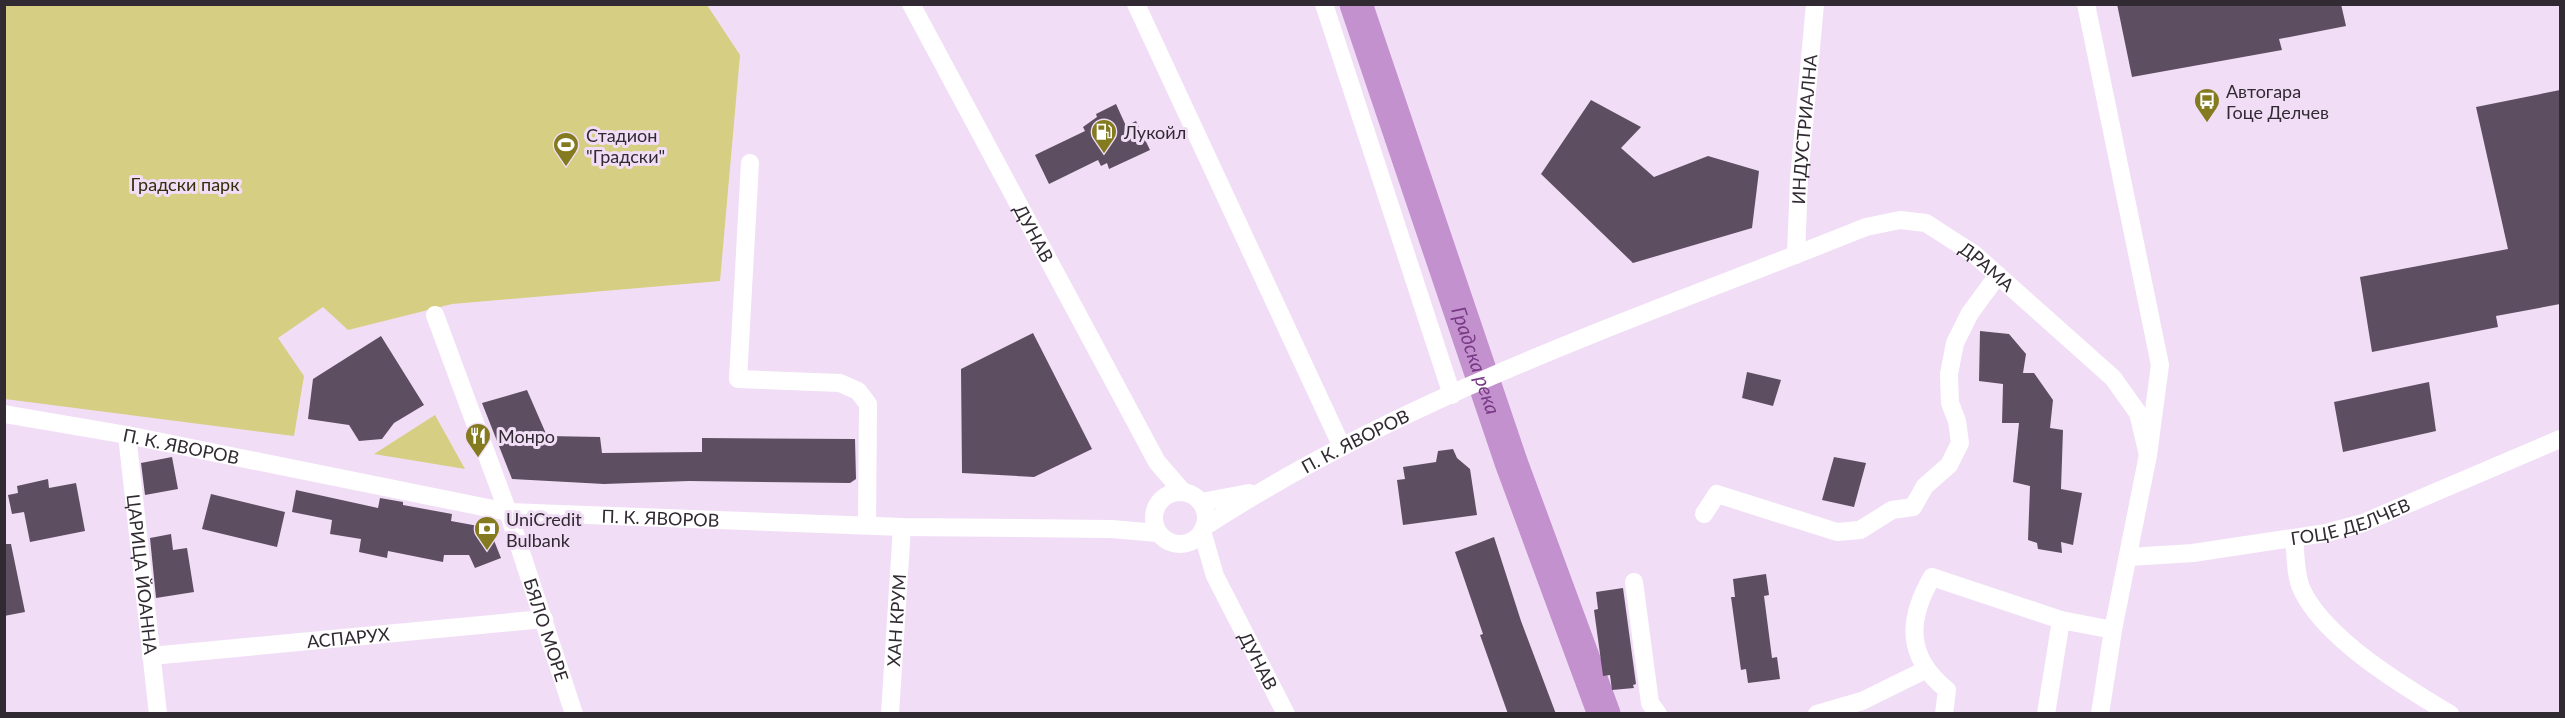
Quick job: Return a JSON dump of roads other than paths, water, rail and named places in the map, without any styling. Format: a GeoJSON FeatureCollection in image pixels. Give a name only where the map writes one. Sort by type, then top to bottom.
{"type":"FeatureCollection","features":[{"type":"Feature","properties":{"kind":"street","name":"ДУНАВ"},"geometry":{"type":"LineString","coordinates":[[911,4],[1157,462],[1183,492]]}},
{"type":"Feature","properties":{"kind":"street"},"geometry":{"type":"LineString","coordinates":[[1136,4],[1342,447]]}},
{"type":"Feature","properties":{"kind":"street"},"geometry":{"type":"LineString","coordinates":[[1324,4],[1452,395]]}},
{"type":"Feature","properties":{"kind":"street","name":"ИНДУСТРИАЛНА"},"geometry":{"type":"LineString","coordinates":[[1796,255],[1799,179],[1815,4]]}},
{"type":"Feature","properties":{"kind":"street"},"geometry":{"type":"LineString","coordinates":[[2086,4],[2160,365],[2148,455]]}},
{"type":"Feature","properties":{"kind":"street"},"geometry":{"type":"LineString","coordinates":[[750,163],[738,379],[840,383],[858,391],[868,404],[867,525]]}},
{"type":"Feature","properties":{"kind":"street","name":"ДРАМА"},"geometry":{"type":"LineString","coordinates":[[1511,367],[1866,227],[1900,220],[1926,223],[1950,237],[1998,275],[2113,378],[2138,413],[2148,455],[2113,630],[2100,714]]}},
{"type":"Feature","properties":{"kind":"street"},"geometry":{"type":"LineString","coordinates":[[1704,514],[1717,494],[1837,532],[1860,530],[1892,510],[1913,507],[1925,486],[1949,465],[1960,442],[1957,421],[1950,403],[1949,374],[1955,343],[1970,313],[1998,275]]}},
{"type":"Feature","properties":{"kind":"street","name":"БЯЛО МОРЕ"},"geometry":{"type":"LineString","coordinates":[[435,315],[508,512],[574,714]]}},
{"type":"Feature","properties":{"kind":"street","name":"П. К. ЯВОРОВ"},"geometry":{"type":"LineString","coordinates":[[1203,529],[1259,491],[1342,447],[1511,367]]}},
{"type":"Feature","properties":{"kind":"street","name":"П. К. ЯВОРОВ"},"geometry":{"type":"LineString","coordinates":[[4,414],[127,435],[508,512],[903,527],[1111,529],[1158,533]]}},
{"type":"Feature","properties":{"kind":"street","name":"ЦАРИЦА ЙОАННА"},"geometry":{"type":"LineString","coordinates":[[127,435],[158,714]]}},
{"type":"Feature","properties":{"kind":"street","name":"ГОЦЕ ДЕЛЧЕВ"},"geometry":{"type":"LineString","coordinates":[[2129,557],[2193,553],[2294,539],[2363,523],[2560,439]]}},
{"type":"Feature","properties":{"kind":"street","name":"ДУНАВ"},"geometry":{"type":"LineString","coordinates":[[1157,462],[1164,497]]}},
{"type":"Feature","properties":{"kind":"street","name":"П. К. ЯВОРОВ"},"geometry":{"type":"LineString","coordinates":[[1201,502],[1259,491]]}},
{"type":"Feature","properties":{"kind":"street"},"geometry":{"type":"LineString","coordinates":[[1183,492],[1195,496],[1201,502],[1205,510],[1203,529],[1193,540],[1186,543],[1171,542],[1158,533],[1154,514],[1164,497],[1170,493],[1183,492]]}},
{"type":"Feature","properties":{"kind":"street","name":"П. К. ЯВОРОВ"},"geometry":{"type":"LineString","coordinates":[[1111,529],[1154,514]]}},
{"type":"Feature","properties":{"kind":"street","name":"ХАН КРУМ"},"geometry":{"type":"LineString","coordinates":[[891,714],[903,527]]}},
{"type":"Feature","properties":{"kind":"street","name":"ДУНАВ"},"geometry":{"type":"LineString","coordinates":[[1203,529],[1215,576],[1287,714]]}},
{"type":"Feature","properties":{"kind":"street"},"geometry":{"type":"LineString","coordinates":[[2294,539],[2301,588],[2334,633],[2424,699],[2450,714]]}},
{"type":"Feature","properties":{"kind":"street","name":"ДУНАВ"},"geometry":{"type":"LineString","coordinates":[[1186,543],[1215,576]]}},
{"type":"Feature","properties":{"kind":"street"},"geometry":{"type":"LineString","coordinates":[[1944,714],[1947,690],[1925,670],[1918,654],[1914,627],[1919,599],[1932,577],[2061,620],[2113,630]]}},
{"type":"Feature","properties":{"kind":"street"},"geometry":{"type":"LineString","coordinates":[[1634,582],[1648,694],[1650,703],[1658,714]]}},
{"type":"Feature","properties":{"kind":"street","name":"АСПАРУХ"},"geometry":{"type":"LineString","coordinates":[[151,656],[544,619]]}},
{"type":"Feature","properties":{"kind":"street"},"geometry":{"type":"LineString","coordinates":[[2046,714],[2061,620]]}},
{"type":"Feature","properties":{"kind":"street"},"geometry":{"type":"LineString","coordinates":[[1817,714],[1862,700],[1925,670]]}},
{"type":"Feature","properties":{"kind":"waterway","name":"Градска река"},"geometry":{"type":"LineString","coordinates":[[1356,4],[1511,462],[1604,714]]}},
{"type":"Feature","properties":{"kind":"place","name":"Автогара Гоце Делчев"},"geometry":{"type":"Point","coordinates":[2207,124]}},
{"type":"Feature","properties":{"kind":"place","name":"Лукойл"},"geometry":{"type":"Point","coordinates":[1104,155]}},
{"type":"Feature","properties":{"kind":"place","name":"Стадион \"Градски\""},"geometry":{"type":"Point","coordinates":[566,168]}},
{"type":"Feature","properties":{"kind":"place","name":"Монро"},"geometry":{"type":"Point","coordinates":[478,459]}},
{"type":"Feature","properties":{"kind":"place","name":"UniCredit Bulbank"},"geometry":{"type":"Point","coordinates":[487,552]}},
{"type":"Feature","properties":{"kind":"park label","name":"Градски парк"},"geometry":{"type":"Point","coordinates":[185,184]}}]}
